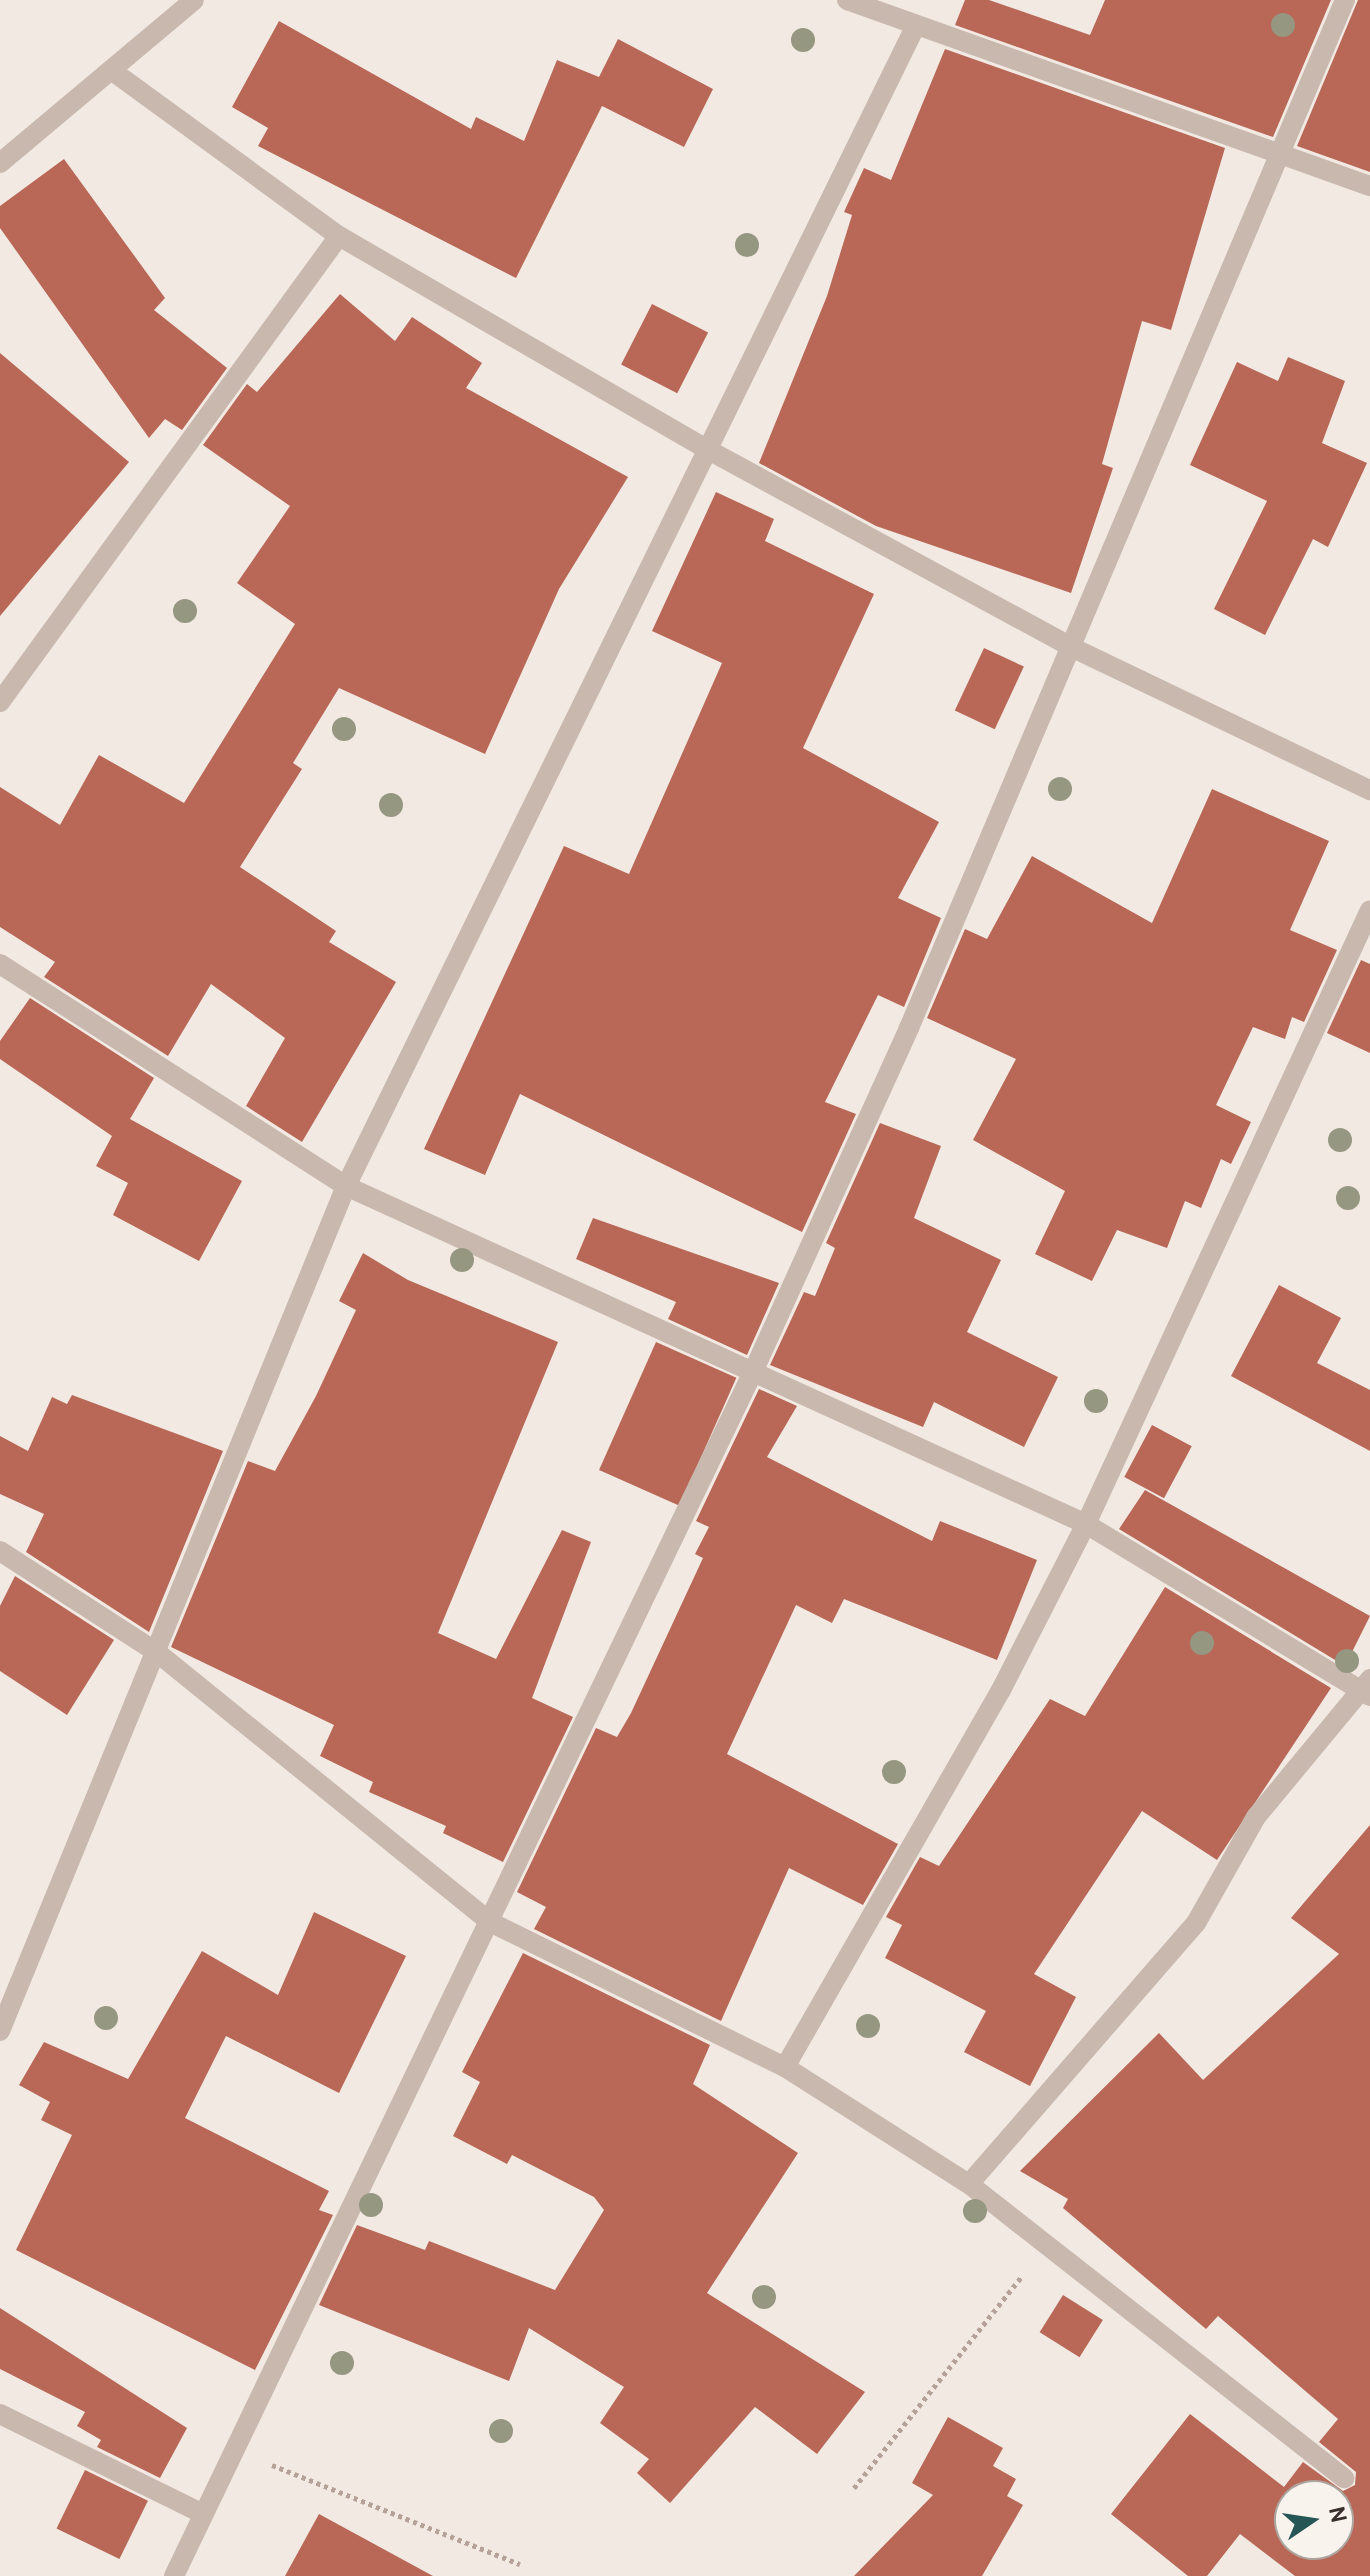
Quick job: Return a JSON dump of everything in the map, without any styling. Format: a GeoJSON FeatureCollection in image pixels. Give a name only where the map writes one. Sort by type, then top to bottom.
{"type":"FeatureCollection","features":[{"type":"Feature","properties":{"kind":"street"},"geometry":{"type":"LineString","coordinates":[[0,163],[194,0]]}},
{"type":"Feature","properties":{"kind":"street"},"geometry":{"type":"LineString","coordinates":[[847,0],[1282,152],[1370,186]]}},
{"type":"Feature","properties":{"kind":"street"},"geometry":{"type":"LineString","coordinates":[[174,2576],[231,2448],[490,1922],[753,1372],[1069,646],[1345,0]]}},
{"type":"Feature","properties":{"kind":"street"},"geometry":{"type":"LineString","coordinates":[[0,2031],[159,1654],[346,1186],[703,447],[916,25]]}},
{"type":"Feature","properties":{"kind":"street"},"geometry":{"type":"LineString","coordinates":[[111,70],[339,236],[703,447],[1069,646],[1370,790]]}},
{"type":"Feature","properties":{"kind":"street"},"geometry":{"type":"LineString","coordinates":[[0,702],[339,236]]}},
{"type":"Feature","properties":{"kind":"street"},"geometry":{"type":"LineString","coordinates":[[785,2067],[1001,1690],[1086,1524],[1370,910]]}},
{"type":"Feature","properties":{"kind":"street"},"geometry":{"type":"LineString","coordinates":[[0,964],[346,1186],[1086,1524],[1368,1688],[1256,1817],[1196,1923],[969,2184]]}},
{"type":"Feature","properties":{"kind":"street"},"geometry":{"type":"LineString","coordinates":[[0,1551],[159,1654],[490,1922],[785,2067],[969,2184],[1049,2242],[1344,2478]]}},
{"type":"Feature","properties":{"kind":"street"},"geometry":{"type":"LineString","coordinates":[[0,2414],[201,2513]]}},
{"type":"Feature","properties":{"kind":"path"},"geometry":{"type":"LineString","coordinates":[[854,2488],[1049,2242]]}},
{"type":"Feature","properties":{"kind":"path"},"geometry":{"type":"LineString","coordinates":[[231,2448],[520,2564]]}},
{"type":"Feature","properties":{"kind":"building"},"geometry":{"type":"Polygon","coordinates":[[[965,0],[989,0],[1090,35],[1105,0],[1331,0],[1273,137],[955,25],[965,0]]]}},
{"type":"Feature","properties":{"kind":"building"},"geometry":{"type":"Polygon","coordinates":[[[1358,0],[1370,0],[1370,172],[1297,146],[1358,0]]]}},
{"type":"Feature","properties":{"kind":"building"},"geometry":{"type":"Polygon","coordinates":[[[279,21],[471,129],[476,117],[524,141],[557,60],[599,77],[618,39],[713,89],[684,147],[602,106],[516,278],[258,146],[268,128],[232,107],[279,21]]]}},
{"type":"Feature","properties":{"kind":"building"},"geometry":{"type":"Polygon","coordinates":[[[945,49],[1225,148],[1171,330],[1142,321],[1102,464],[1113,468],[1071,593],[876,526],[759,463],[827,296],[852,215],[844,212],[864,168],[891,180],[945,49]]]}},
{"type":"Feature","properties":{"kind":"building"},"geometry":{"type":"Polygon","coordinates":[[[64,159],[165,298],[154,310],[227,368],[182,430],[165,419],[149,438],[0,228],[0,206],[64,159]]]}},
{"type":"Feature","properties":{"kind":"building"},"geometry":{"type":"Polygon","coordinates":[[[340,294],[395,341],[412,317],[482,363],[466,388],[628,477],[559,589],[485,754],[339,688],[293,763],[302,769],[240,867],[336,931],[329,942],[396,982],[302,1142],[246,1106],[285,1038],[211,984],[168,1056],[44,977],[55,962],[0,927],[0,787],[60,825],[99,755],[184,803],[295,624],[237,583],[290,506],[203,445],[247,384],[257,392],[340,294]]]}},
{"type":"Feature","properties":{"kind":"building"},"geometry":{"type":"Polygon","coordinates":[[[652,304],[708,333],[677,393],[621,365],[652,304]]]}},
{"type":"Feature","properties":{"kind":"building"},"geometry":{"type":"Polygon","coordinates":[[[0,353],[129,462],[0,616],[0,353]]]}},
{"type":"Feature","properties":{"kind":"building"},"geometry":{"type":"Polygon","coordinates":[[[1288,357],[1345,381],[1322,443],[1367,463],[1328,547],[1313,539],[1265,635],[1214,609],[1267,501],[1190,465],[1237,362],[1278,381],[1288,357]]]}},
{"type":"Feature","properties":{"kind":"building"},"geometry":{"type":"Polygon","coordinates":[[[716,492],[774,519],[765,541],[874,594],[803,748],[939,822],[898,898],[941,918],[904,1007],[878,995],[825,1102],[856,1114],[802,1232],[520,1094],[485,1175],[424,1149],[564,846],[629,874],[722,663],[652,631],[716,492]]]}},
{"type":"Feature","properties":{"kind":"building"},"geometry":{"type":"Polygon","coordinates":[[[984,648],[1024,667],[995,729],[955,711],[984,648]]]}},
{"type":"Feature","properties":{"kind":"building"},"geometry":{"type":"Polygon","coordinates":[[[1212,789],[1329,841],[1290,930],[1337,950],[1304,1022],[1292,1017],[1285,1039],[1253,1027],[1216,1105],[1251,1122],[1231,1164],[1221,1159],[1201,1208],[1185,1201],[1167,1248],[1117,1230],[1092,1281],[1035,1254],[1065,1191],[973,1140],[1016,1059],[927,1018],[965,929],[987,939],[1032,856],[1152,923],[1212,789]]]}},
{"type":"Feature","properties":{"kind":"building"},"geometry":{"type":"Polygon","coordinates":[[[1361,960],[1370,964],[1370,1053],[1327,1033],[1361,960]]]}},
{"type":"Feature","properties":{"kind":"building"},"geometry":{"type":"Polygon","coordinates":[[[30,998],[154,1078],[130,1119],[242,1181],[199,1261],[113,1215],[128,1183],[96,1166],[112,1136],[0,1059],[0,1041],[30,998]]]}},
{"type":"Feature","properties":{"kind":"building"},"geometry":{"type":"Polygon","coordinates":[[[880,1123],[941,1146],[914,1218],[1001,1260],[967,1332],[1058,1377],[1024,1447],[934,1402],[923,1427],[770,1365],[804,1292],[815,1296],[835,1248],[826,1243],[880,1123]]]}},
{"type":"Feature","properties":{"kind":"building"},"geometry":{"type":"Polygon","coordinates":[[[593,1218],[779,1283],[747,1355],[668,1319],[676,1302],[576,1259],[593,1218]]]}},
{"type":"Feature","properties":{"kind":"building"},"geometry":{"type":"Polygon","coordinates":[[[363,1253],[408,1280],[558,1342],[438,1633],[496,1659],[562,1530],[591,1542],[532,1698],[573,1717],[503,1862],[443,1833],[446,1826],[369,1792],[373,1782],[320,1756],[334,1725],[171,1647],[248,1461],[275,1471],[316,1396],[356,1310],[339,1301],[363,1253]]]}},
{"type":"Feature","properties":{"kind":"building"},"geometry":{"type":"Polygon","coordinates":[[[1279,1285],[1341,1318],[1317,1363],[1370,1390],[1370,1451],[1231,1376],[1279,1285]]]}},
{"type":"Feature","properties":{"kind":"building"},"geometry":{"type":"Polygon","coordinates":[[[656,1342],[736,1378],[679,1506],[599,1470],[656,1342]]]}},
{"type":"Feature","properties":{"kind":"building"},"geometry":{"type":"Polygon","coordinates":[[[759,1389],[797,1406],[767,1457],[932,1541],[940,1521],[1037,1560],[997,1660],[844,1599],[832,1623],[796,1605],[727,1754],[898,1844],[863,1905],[789,1868],[721,2021],[534,1929],[546,1907],[517,1892],[596,1728],[617,1737],[631,1713],[703,1558],[695,1554],[709,1527],[696,1521],[759,1389]]]}},
{"type":"Feature","properties":{"kind":"building"},"geometry":{"type":"Polygon","coordinates":[[[72,1395],[223,1451],[149,1632],[26,1552],[44,1514],[0,1494],[0,1436],[28,1451],[52,1397],[67,1404],[72,1395]]]}},
{"type":"Feature","properties":{"kind":"building"},"geometry":{"type":"Polygon","coordinates":[[[1152,1425],[1192,1446],[1164,1498],[1124,1477],[1152,1425]]]}},
{"type":"Feature","properties":{"kind":"building"},"geometry":{"type":"Polygon","coordinates":[[[1145,1490],[1370,1616],[1345,1666],[1119,1529],[1145,1490]]]}},
{"type":"Feature","properties":{"kind":"building"},"geometry":{"type":"Polygon","coordinates":[[[15,1576],[114,1640],[67,1715],[0,1671],[0,1606],[15,1576]]]}},
{"type":"Feature","properties":{"kind":"building"},"geometry":{"type":"Polygon","coordinates":[[[1165,1587],[1331,1688],[1217,1860],[1142,1811],[1034,1974],[1076,1997],[1030,2086],[964,2052],[986,2011],[885,1958],[902,1925],[886,1917],[920,1857],[939,1866],[1050,1699],[1085,1716],[1165,1587]]]}},
{"type":"Feature","properties":{"kind":"building"},"geometry":{"type":"Polygon","coordinates":[[[1370,1825],[1370,2576],[1295,2576],[1274,2560],[1354,2560],[1356,2472],[1319,2442],[1338,2419],[1218,2316],[1206,2329],[1063,2208],[1068,2199],[1020,2171],[1159,2033],[1203,2080],[1339,1954],[1291,1918],[1370,1825]]]}},
{"type":"Feature","properties":{"kind":"building"},"geometry":{"type":"Polygon","coordinates":[[[314,1912],[406,1956],[339,2093],[226,2036],[185,2118],[329,2191],[319,2210],[333,2215],[255,2370],[16,2250],[72,2135],[41,2120],[50,2102],[19,2085],[44,2042],[128,2079],[202,1951],[278,1995],[314,1912]]]}},
{"type":"Feature","properties":{"kind":"building"},"geometry":{"type":"Polygon","coordinates":[[[523,1953],[710,2045],[693,2084],[798,2153],[707,2293],[865,2392],[817,2454],[755,2407],[670,2503],[637,2473],[649,2459],[600,2423],[624,2387],[529,2328],[509,2381],[319,2305],[357,2225],[425,2250],[429,2241],[555,2290],[604,2210],[594,2197],[512,2155],[507,2164],[453,2136],[480,2082],[462,2072],[523,1953]]]}},
{"type":"Feature","properties":{"kind":"building"},"geometry":{"type":"Polygon","coordinates":[[[1063,2295],[1103,2320],[1080,2357],[1040,2332],[1063,2295]]]}},
{"type":"Feature","properties":{"kind":"building"},"geometry":{"type":"Polygon","coordinates":[[[0,2308],[187,2428],[160,2478],[97,2447],[101,2440],[77,2426],[85,2412],[0,2369],[0,2308]]]}},
{"type":"Feature","properties":{"kind":"building"},"geometry":{"type":"Polygon","coordinates":[[[1190,2414],[1275,2480],[1274,2560],[1240,2534],[1207,2576],[1188,2576],[1111,2514],[1190,2414]]]}},
{"type":"Feature","properties":{"kind":"building"},"geometry":{"type":"Polygon","coordinates":[[[948,2417],[1003,2448],[993,2466],[1016,2479],[1007,2496],[1023,2505],[982,2576],[854,2576],[933,2495],[912,2483],[948,2417]]]}},
{"type":"Feature","properties":{"kind":"building"},"geometry":{"type":"Polygon","coordinates":[[[1303,2462],[1328,2480],[1289,2480],[1303,2462]]]}},
{"type":"Feature","properties":{"kind":"building"},"geometry":{"type":"Polygon","coordinates":[[[85,2470],[148,2501],[119,2559],[57,2528],[85,2470]]]}},
{"type":"Feature","properties":{"kind":"building"},"geometry":{"type":"Polygon","coordinates":[[[319,2514],[433,2576],[285,2576],[319,2514]]]}}]}
